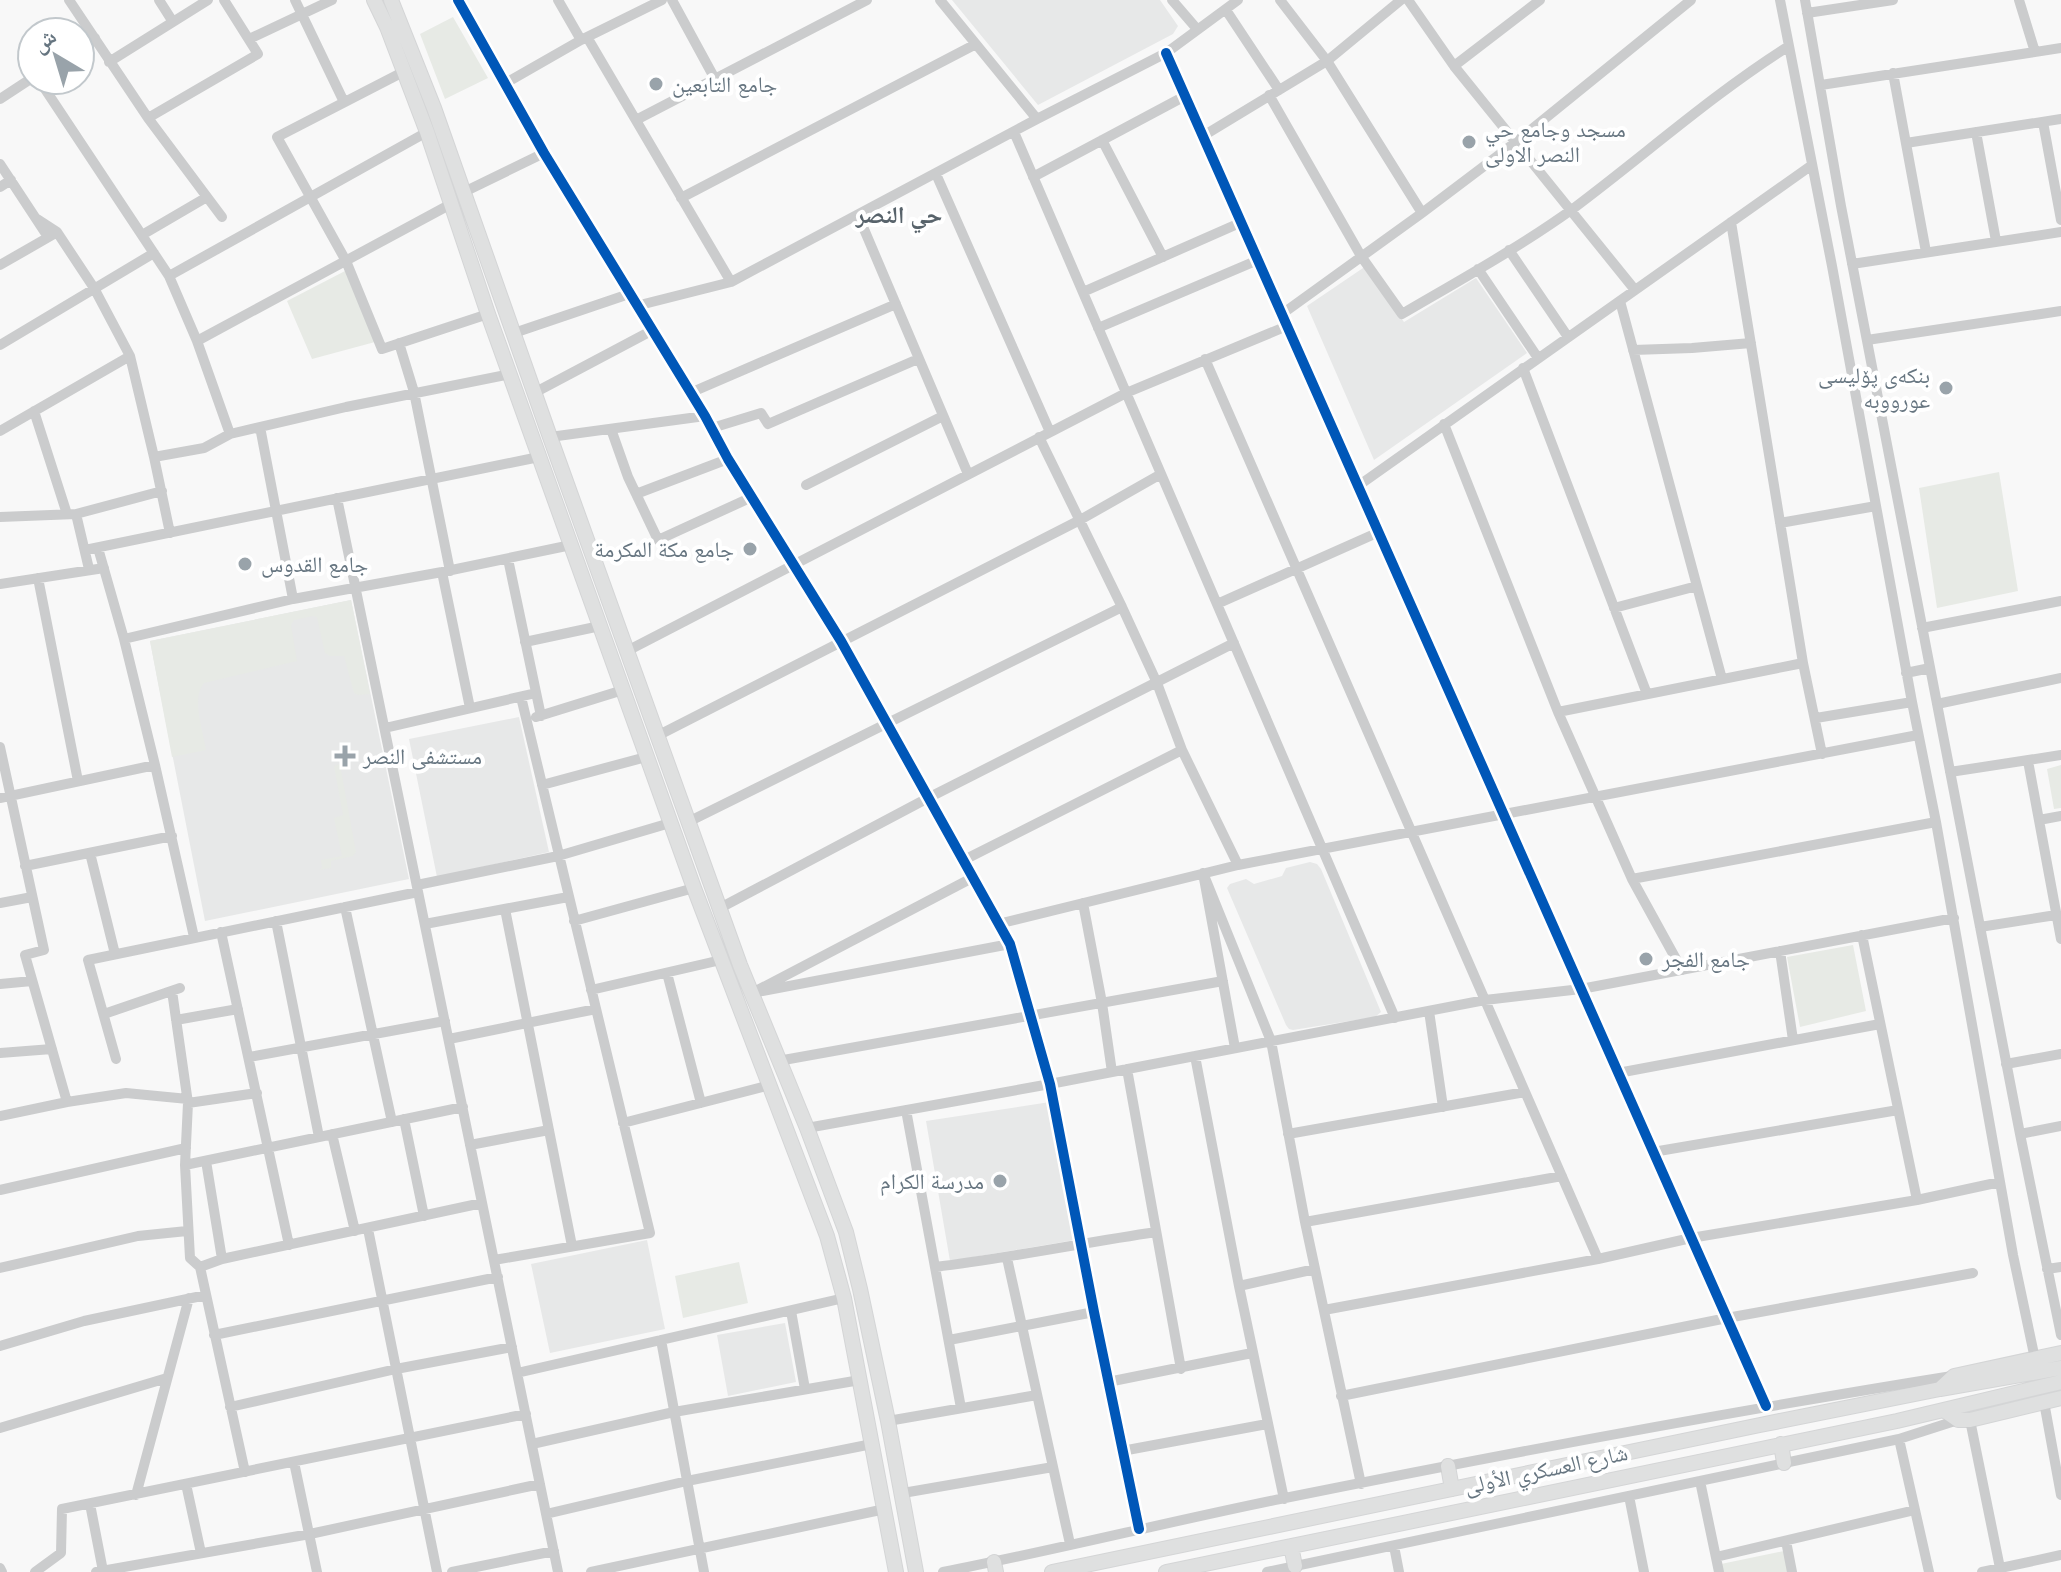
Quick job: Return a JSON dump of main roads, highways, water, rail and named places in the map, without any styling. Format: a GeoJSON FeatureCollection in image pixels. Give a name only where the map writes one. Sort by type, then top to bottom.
{"type":"FeatureCollection","features":[{"type":"Feature","properties":{"kind":"main road"},"geometry":{"type":"LineString","coordinates":[[374,0],[427,132],[488,314],[670,823],[827,1236],[844,1298],[896,1572]]}},
{"type":"Feature","properties":{"kind":"main road"},"geometry":{"type":"LineString","coordinates":[[391,0],[434,108],[688,822],[846,1232],[903,1493],[916,1572]]}},
{"type":"Feature","properties":{"kind":"main road"},"geometry":{"type":"LineString","coordinates":[[623,690],[639,685]]}},
{"type":"Feature","properties":{"kind":"main road"},"geometry":{"type":"LineString","coordinates":[[2039,1372],[2061,1353]]}},
{"type":"Feature","properties":{"kind":"main road"},"geometry":{"type":"LineString","coordinates":[[1940,1389],[1954,1376],[2061,1368]]}},
{"type":"Feature","properties":{"kind":"main road"},"geometry":{"type":"LineString","coordinates":[[2039,1372],[2061,1382]]}},
{"type":"Feature","properties":{"kind":"main road","name":"شارع العسكري الأولى"},"geometry":{"type":"LineString","coordinates":[[1052,1572],[1940,1389],[2039,1372]]}},
{"type":"Feature","properties":{"kind":"main road","name":"شارع العسكري الأولى"},"geometry":{"type":"LineString","coordinates":[[1166,1572],[1945,1411],[2039,1372]]}},
{"type":"Feature","properties":{"kind":"main road"},"geometry":{"type":"LineString","coordinates":[[1945,1411],[1964,1420],[2060,1401]]}},
{"type":"Feature","properties":{"kind":"main road"},"geometry":{"type":"LineString","coordinates":[[1781,1444],[1784,1463]]}},
{"type":"Feature","properties":{"kind":"main road"},"geometry":{"type":"LineString","coordinates":[[1448,1466],[1452,1489]]}},
{"type":"Feature","properties":{"kind":"main road"},"geometry":{"type":"LineString","coordinates":[[888,1526],[907,1523]]}},
{"type":"Feature","properties":{"kind":"main road"},"geometry":{"type":"LineString","coordinates":[[1291,1546],[1295,1566]]}},
{"type":"Feature","properties":{"kind":"place","name":"جامع التابعين"},"geometry":{"type":"Point","coordinates":[656,84]}},
{"type":"Feature","properties":{"kind":"place","name":"مسجد وجامع حي النصر الاولى"},"geometry":{"type":"Point","coordinates":[1469,142]}},
{"type":"Feature","properties":{"kind":"place","name":"بنکەی پۆلیسی عورووبە"},"geometry":{"type":"Point","coordinates":[1946,388]}},
{"type":"Feature","properties":{"kind":"place","name":"جامع مكة المكرمة"},"geometry":{"type":"Point","coordinates":[750,549]}},
{"type":"Feature","properties":{"kind":"place","name":"جامع القدوس"},"geometry":{"type":"Point","coordinates":[245,564]}},
{"type":"Feature","properties":{"kind":"place","name":"مستشفى النصر"},"geometry":{"type":"Point","coordinates":[345,756]}},
{"type":"Feature","properties":{"kind":"place","name":"جامع الفجر"},"geometry":{"type":"Point","coordinates":[1646,959]}},
{"type":"Feature","properties":{"kind":"place","name":"مدرسة الكرام"},"geometry":{"type":"Point","coordinates":[1000,1181]}},
{"type":"Feature","properties":{"kind":"district","name":"حي النصر"},"geometry":{"type":"Point","coordinates":[899,215]}}]}
